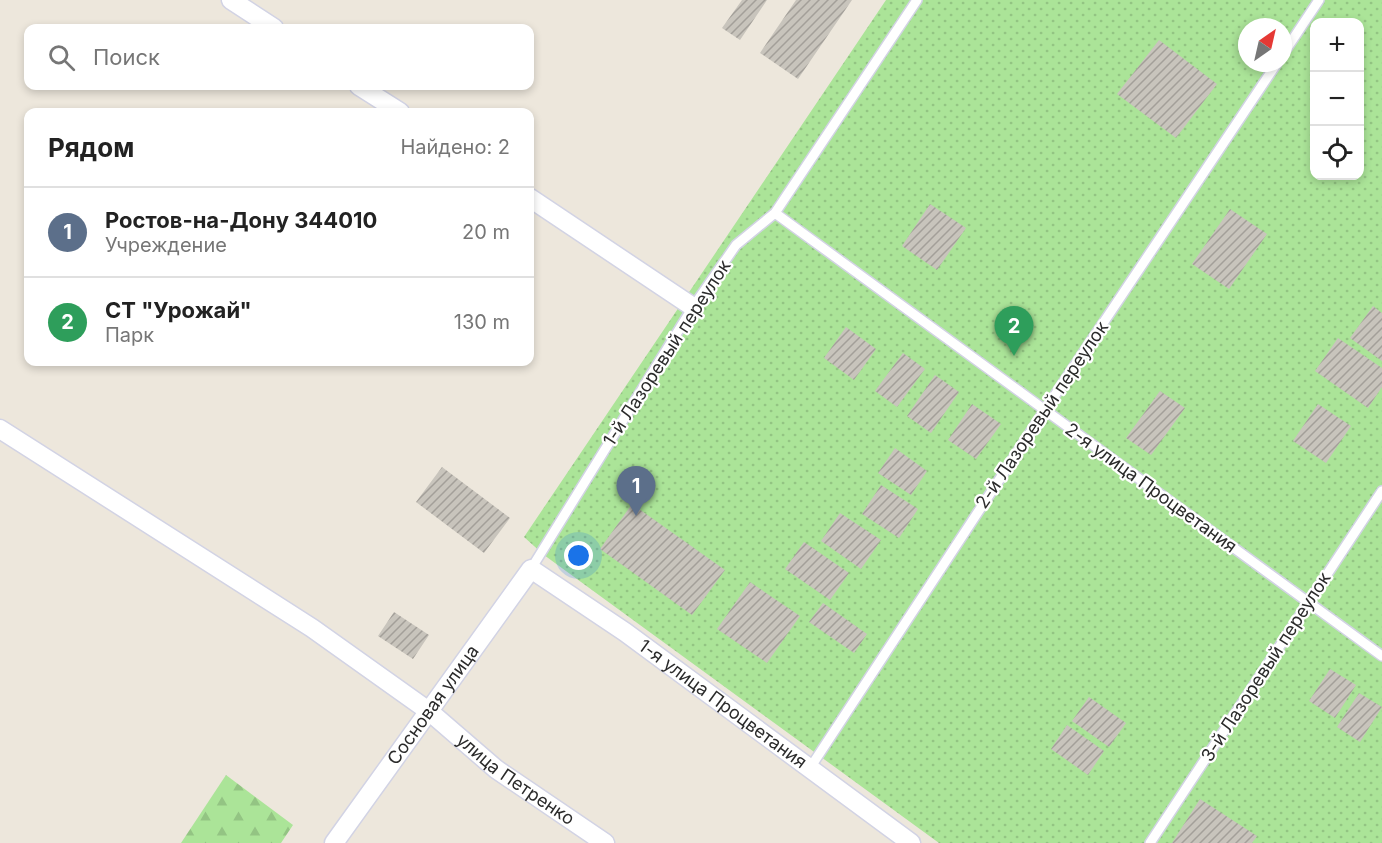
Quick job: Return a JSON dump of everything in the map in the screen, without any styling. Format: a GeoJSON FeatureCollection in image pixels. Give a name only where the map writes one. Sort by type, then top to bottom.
{"type":"FeatureCollection","features":[{"type":"Feature","properties":{"kind":"street"},"geometry":{"type":"LineString","coordinates":[[231,0],[268,24]]}},
{"type":"Feature","properties":{"kind":"street"},"geometry":{"type":"LineString","coordinates":[[365,90],[394,108]]}},
{"type":"Feature","properties":{"kind":"street"},"geometry":{"type":"LineString","coordinates":[[534,201],[693,307]]}},
{"type":"Feature","properties":{"kind":"street","name":"улица Петренко"},"geometry":{"type":"LineString","coordinates":[[0,429],[312,628],[430,712],[496,769],[605,843]]}},
{"type":"Feature","properties":{"kind":"street","name":"Сосновая улица"},"geometry":{"type":"LineString","coordinates":[[334,843],[531,569]]}},
{"type":"Feature","properties":{"kind":"street","name":"1-я улица Процветания"},"geometry":{"type":"LineString","coordinates":[[531,569],[625,632],[911,843]]}},
{"type":"Feature","properties":{"kind":"lane","name":"1-й Лазоревый переулок"},"geometry":{"type":"LineString","coordinates":[[531,569],[693,307],[736,245],[775,213],[917,0]]}},
{"type":"Feature","properties":{"kind":"lane"},"geometry":{"type":"LineString","coordinates":[[1292,40],[1319,0]]}},
{"type":"Feature","properties":{"kind":"lane","name":"2-й Лазоревый переулок"},"geometry":{"type":"LineString","coordinates":[[810,768],[1271,72]]}},
{"type":"Feature","properties":{"kind":"lane","name":"2-я улица Процветания"},"geometry":{"type":"LineString","coordinates":[[775,213],[1382,656]]}},
{"type":"Feature","properties":{"kind":"lane","name":"3-й Лазоревый переулок"},"geometry":{"type":"LineString","coordinates":[[1150,843],[1382,491]]}},
{"type":"Feature","properties":{"kind":"green space"},"geometry":{"type":"Polygon","coordinates":[[[886,0],[1382,0],[1382,843],[939,843],[544,555],[524,537],[886,0]]]}},
{"type":"Feature","properties":{"kind":"green space"},"geometry":{"type":"Polygon","coordinates":[[[226,775],[293,825],[281,843],[181,843],[226,775]]]}},
{"type":"Feature","properties":{"kind":"building"},"geometry":{"type":"Polygon","coordinates":[[[742,0],[767,0],[740,40],[722,28],[742,0]]]}},
{"type":"Feature","properties":{"kind":"building"},"geometry":{"type":"Polygon","coordinates":[[[796,0],[852,0],[798,79],[760,53],[796,0]]]}},
{"type":"Feature","properties":{"kind":"building"},"geometry":{"type":"Polygon","coordinates":[[[1159,40],[1217,84],[1176,138],[1117,94],[1159,40]]]}},
{"type":"Feature","properties":{"kind":"building"},"geometry":{"type":"Polygon","coordinates":[[[930,204],[966,228],[937,270],[902,246],[930,204]]]}},
{"type":"Feature","properties":{"kind":"building"},"geometry":{"type":"Polygon","coordinates":[[[1230,209],[1267,234],[1229,289],[1192,264],[1230,209]]]}},
{"type":"Feature","properties":{"kind":"building"},"geometry":{"type":"Polygon","coordinates":[[[1373,306],[1382,313],[1382,361],[1350,338],[1373,306]]]}},
{"type":"Feature","properties":{"kind":"building"},"geometry":{"type":"Polygon","coordinates":[[[846,327],[876,349],[854,380],[824,358],[846,327]]]}},
{"type":"Feature","properties":{"kind":"building"},"geometry":{"type":"Polygon","coordinates":[[[1338,338],[1382,368],[1382,387],[1368,408],[1315,371],[1338,338]]]}},
{"type":"Feature","properties":{"kind":"building"},"geometry":{"type":"Polygon","coordinates":[[[903,353],[925,369],[897,407],[875,391],[903,353]]]}},
{"type":"Feature","properties":{"kind":"building"},"geometry":{"type":"Polygon","coordinates":[[[935,375],[959,392],[931,433],[907,416],[935,375]]]}},
{"type":"Feature","properties":{"kind":"building"},"geometry":{"type":"Polygon","coordinates":[[[1160,391],[1185,408],[1151,455],[1126,438],[1160,391]]]}},
{"type":"Feature","properties":{"kind":"building"},"geometry":{"type":"Polygon","coordinates":[[[972,404],[1001,424],[976,459],[948,440],[972,404]]]}},
{"type":"Feature","properties":{"kind":"building"},"geometry":{"type":"Polygon","coordinates":[[[1318,404],[1351,426],[1326,463],[1293,441],[1318,404]]]}},
{"type":"Feature","properties":{"kind":"building"},"geometry":{"type":"Polygon","coordinates":[[[895,448],[927,471],[911,495],[878,473],[895,448]]]}},
{"type":"Feature","properties":{"kind":"building"},"geometry":{"type":"Polygon","coordinates":[[[442,467],[510,518],[484,553],[416,502],[442,467]]]}},
{"type":"Feature","properties":{"kind":"building"},"geometry":{"type":"Polygon","coordinates":[[[881,485],[918,509],[899,538],[862,514],[881,485]]]}},
{"type":"Feature","properties":{"kind":"building"},"geometry":{"type":"Polygon","coordinates":[[[632,504],[725,570],[692,615],[600,549],[632,504]]]}},
{"type":"Feature","properties":{"kind":"building"},"geometry":{"type":"Polygon","coordinates":[[[840,513],[881,540],[861,569],[821,541],[840,513]]]}},
{"type":"Feature","properties":{"kind":"building"},"geometry":{"type":"Polygon","coordinates":[[[804,542],[849,573],[830,600],[785,569],[804,542]]]}},
{"type":"Feature","properties":{"kind":"building"},"geometry":{"type":"Polygon","coordinates":[[[750,582],[800,616],[767,663],[717,629],[750,582]]]}},
{"type":"Feature","properties":{"kind":"building"},"geometry":{"type":"Polygon","coordinates":[[[823,603],[867,634],[854,653],[809,622],[823,603]]]}},
{"type":"Feature","properties":{"kind":"building"},"geometry":{"type":"Polygon","coordinates":[[[394,612],[429,635],[413,659],[378,636],[394,612]]]}},
{"type":"Feature","properties":{"kind":"building"},"geometry":{"type":"Polygon","coordinates":[[[1330,669],[1356,685],[1335,718],[1309,701],[1330,669]]]}},
{"type":"Feature","properties":{"kind":"building"},"geometry":{"type":"Polygon","coordinates":[[[1359,693],[1382,707],[1360,742],[1337,727],[1359,693]]]}},
{"type":"Feature","properties":{"kind":"building"},"geometry":{"type":"Polygon","coordinates":[[[1089,697],[1126,723],[1109,747],[1072,721],[1089,697]]]}},
{"type":"Feature","properties":{"kind":"building"},"geometry":{"type":"Polygon","coordinates":[[[1067,725],[1104,751],[1088,775],[1051,749],[1067,725]]]}},
{"type":"Feature","properties":{"kind":"building"},"geometry":{"type":"Polygon","coordinates":[[[1200,799],[1257,836],[1252,843],[1172,843],[1200,799]]]}},
{"type":"Feature","properties":{"kind":"place","name":"СТ \"Урожай\""},"geometry":{"type":"Point","coordinates":[1014,356]}},
{"type":"Feature","properties":{"kind":"place","name":"Ростов-на-Дону 344010"},"geometry":{"type":"Point","coordinates":[636,516]}}]}
